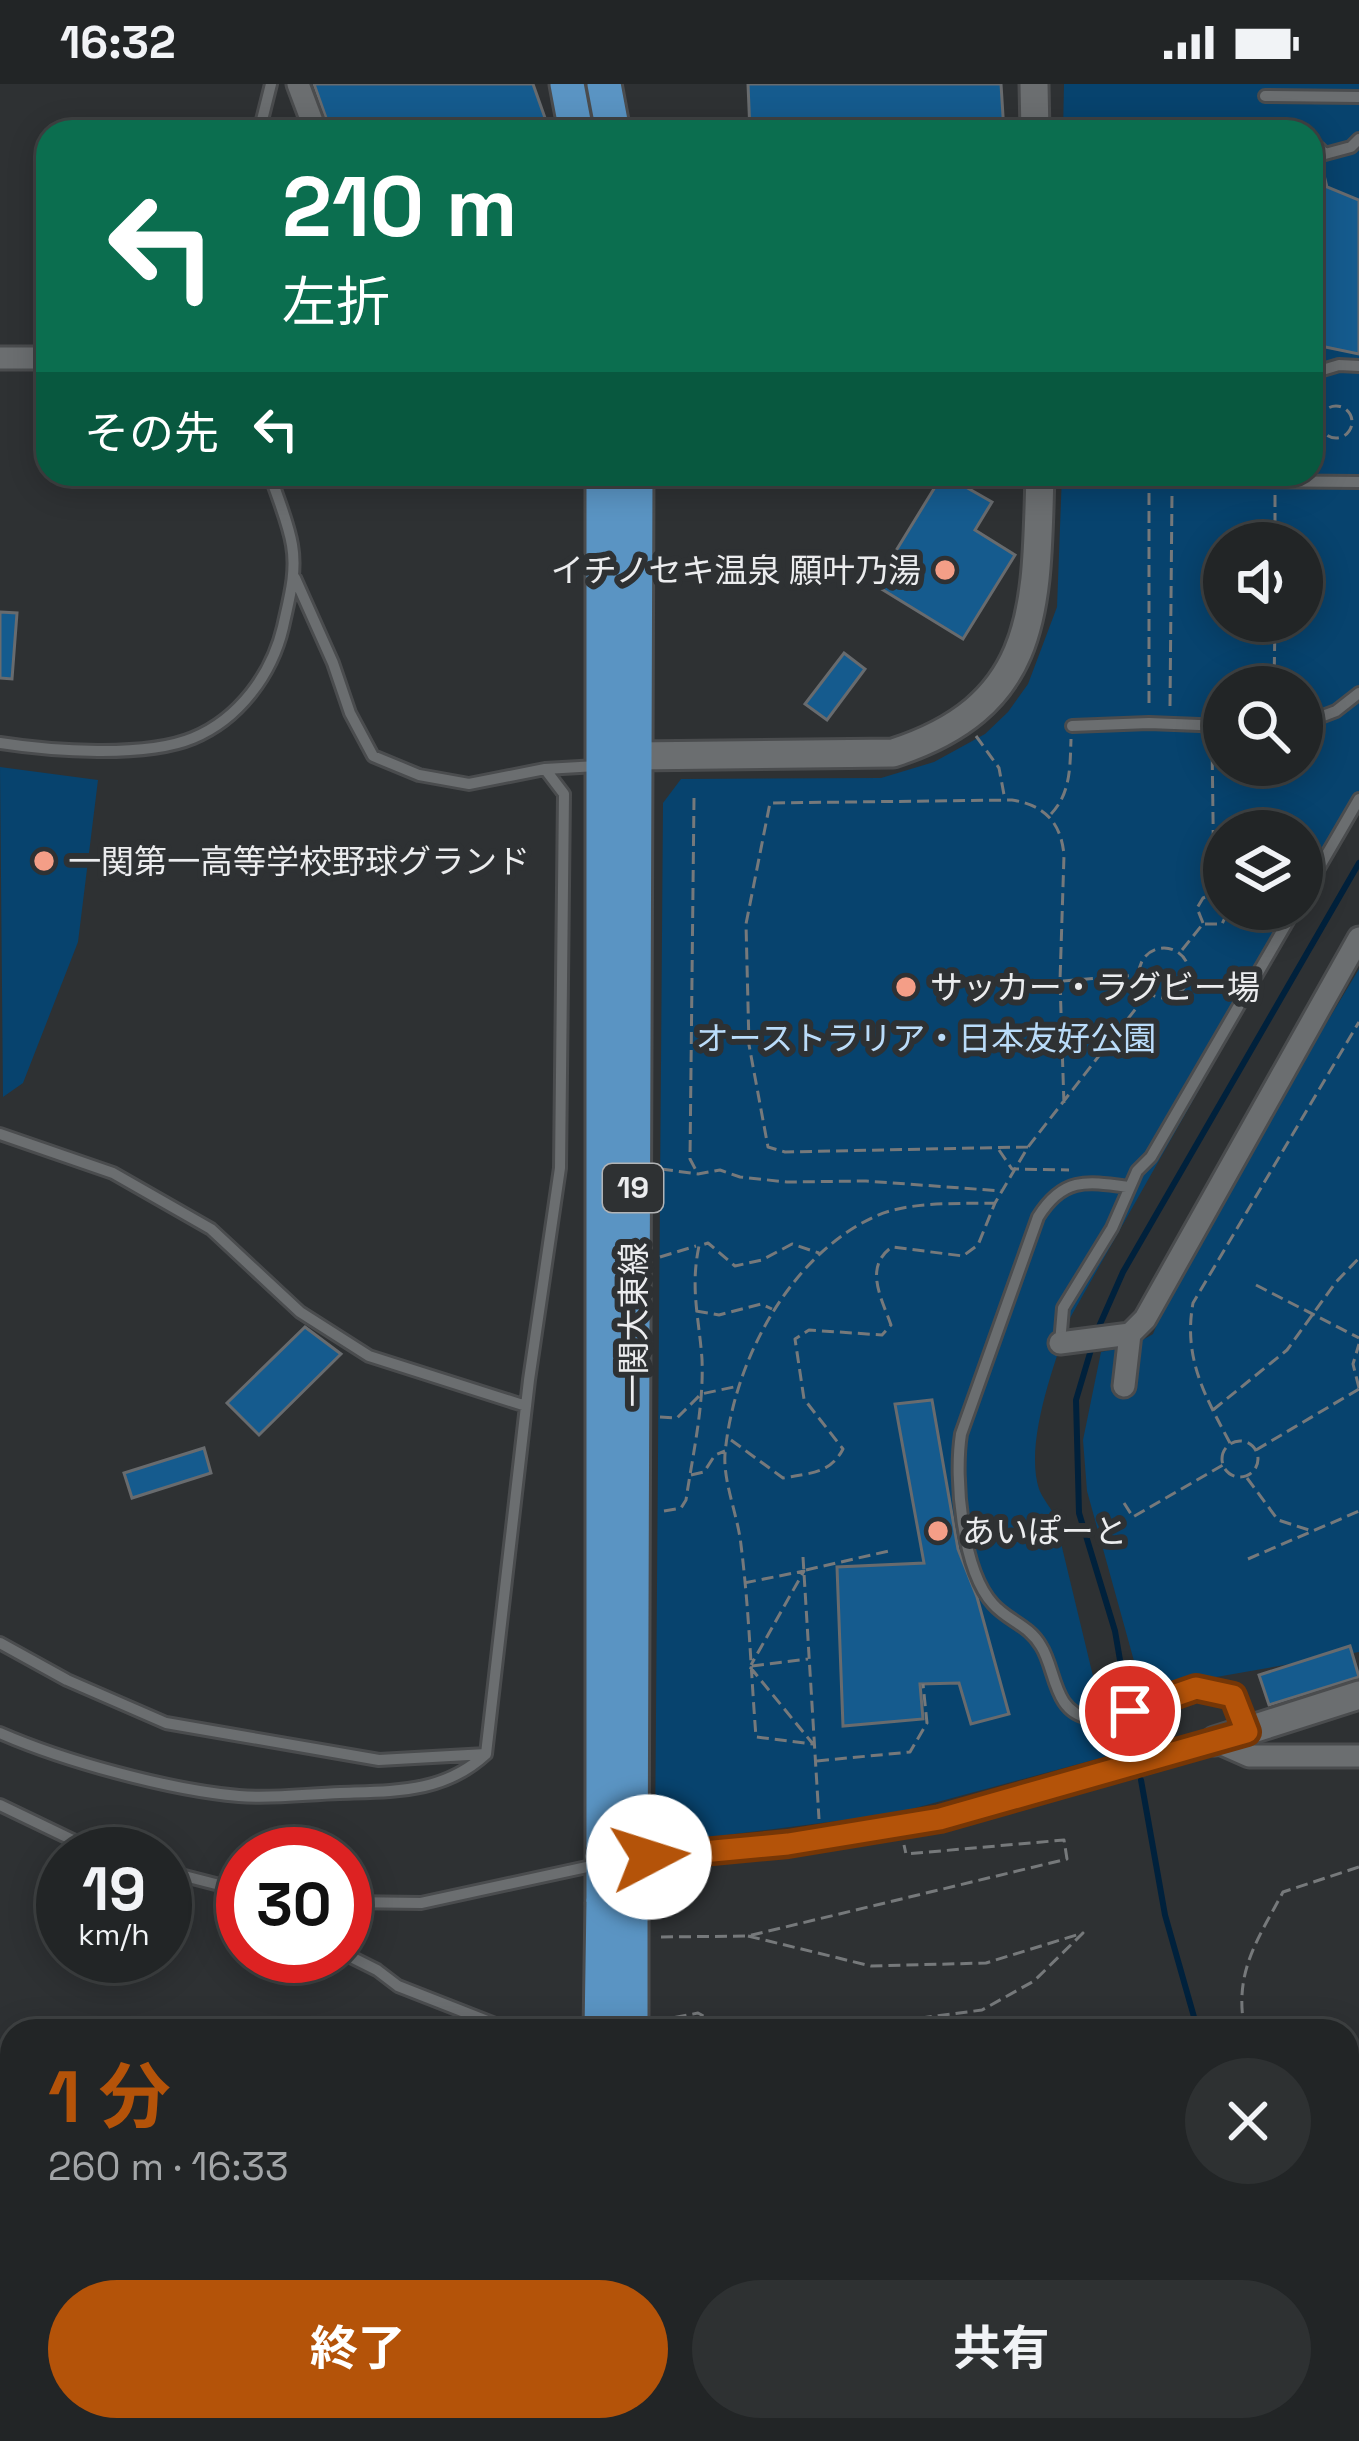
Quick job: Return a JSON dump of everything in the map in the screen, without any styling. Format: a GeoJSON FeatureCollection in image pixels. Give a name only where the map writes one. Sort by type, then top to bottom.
{"type":"FeatureCollection","features":[{"type":"Feature","properties":{"kind":"main road"},"geometry":{"type":"LineString","coordinates":[[567,84],[574,120]]}},
{"type":"Feature","properties":{"kind":"main road"},"geometry":{"type":"LineString","coordinates":[[604,84],[611,120]]}},
{"type":"Feature","properties":{"kind":"main road","name":"一関大東線"},"geometry":{"type":"LineString","coordinates":[[604,486],[619,761]]}},
{"type":"Feature","properties":{"kind":"main road","name":"一関大東線"},"geometry":{"type":"LineString","coordinates":[[630,2019],[617,1902],[619,761],[635,486]]}},
{"type":"Feature","properties":{"kind":"main road","name":"一関大東線"},"geometry":{"type":"LineString","coordinates":[[602,2019],[617,1902]]}},
{"type":"Feature","properties":{"kind":"street"},"geometry":{"type":"LineString","coordinates":[[298,84],[312,120]]}},
{"type":"Feature","properties":{"kind":"street"},"geometry":{"type":"LineString","coordinates":[[1034,84],[1035,120]]}},
{"type":"Feature","properties":{"kind":"street"},"geometry":{"type":"LineString","coordinates":[[0,358],[36,358]]}},
{"type":"Feature","properties":{"kind":"street"},"geometry":{"type":"LineString","coordinates":[[619,761],[893,753],[956,726],[980,708],[1013,665],[1031,620],[1039,486]]}},
{"type":"Feature","properties":{"kind":"street"},"geometry":{"type":"LineString","coordinates":[[1060,1343],[1130,1334],[1145,1319],[1359,938]]}},
{"type":"Feature","properties":{"kind":"street"},"geometry":{"type":"LineString","coordinates":[[1124,1386],[1130,1334]]}},
{"type":"Feature","properties":{"kind":"street"},"geometry":{"type":"LineString","coordinates":[[617,1861],[820,1839],[940,1819],[1359,1696]]}},
{"type":"Feature","properties":{"kind":"street"},"geometry":{"type":"LineString","coordinates":[[1215,1741],[1250,1756],[1359,1756]]}},
{"type":"Feature","properties":{"kind":"lane"},"geometry":{"type":"LineString","coordinates":[[262,120],[271,84]]}},
{"type":"Feature","properties":{"kind":"lane"},"geometry":{"type":"LineString","coordinates":[[1265,96],[1359,97]]}},
{"type":"Feature","properties":{"kind":"lane"},"geometry":{"type":"LineString","coordinates":[[1323,152],[1351,147],[1359,139]]}},
{"type":"Feature","properties":{"kind":"lane"},"geometry":{"type":"LineString","coordinates":[[1323,369],[1359,366]]}},
{"type":"Feature","properties":{"kind":"lane"},"geometry":{"type":"LineString","coordinates":[[1323,481],[1359,482]]}},
{"type":"Feature","properties":{"kind":"lane"},"geometry":{"type":"LineString","coordinates":[[274,486],[292,546],[295,578],[350,713],[373,756],[419,775],[469,784],[619,761]]}},
{"type":"Feature","properties":{"kind":"lane"},"geometry":{"type":"LineString","coordinates":[[0,742],[34,748],[124,750],[193,738],[245,704],[277,653],[295,578]]}},
{"type":"Feature","properties":{"kind":"lane"},"geometry":{"type":"LineString","coordinates":[[1323,716],[1359,693]]}},
{"type":"Feature","properties":{"kind":"lane"},"geometry":{"type":"LineString","coordinates":[[1072,726],[1203,726]]}},
{"type":"Feature","properties":{"kind":"lane"},"geometry":{"type":"LineString","coordinates":[[0,1733],[33,1748],[129,1775],[239,1796],[404,1791],[462,1776],[486,1754],[526,1406],[560,1168],[564,794],[544,769]]}},
{"type":"Feature","properties":{"kind":"lane"},"geometry":{"type":"LineString","coordinates":[[1323,861],[1359,799]]}},
{"type":"Feature","properties":{"kind":"lane"},"geometry":{"type":"LineString","coordinates":[[1060,1343],[1063,1308],[1283,930]]}},
{"type":"Feature","properties":{"kind":"lane"},"geometry":{"type":"LineString","coordinates":[[0,1134],[113,1173],[211,1229],[300,1312],[369,1356],[526,1406]]}},
{"type":"Feature","properties":{"kind":"lane"},"geometry":{"type":"LineString","coordinates":[[1130,1187],[1074,1184],[1053,1193],[1038,1217],[961,1434],[956,1466],[962,1513],[979,1583],[994,1606],[1029,1629],[1045,1650],[1052,1681],[1070,1710],[1091,1719],[1196,1688],[1233,1696],[1247,1732]]}},
{"type":"Feature","properties":{"kind":"lane"},"geometry":{"type":"LineString","coordinates":[[0,1643],[67,1680],[166,1723],[379,1760],[486,1754]]}},
{"type":"Feature","properties":{"kind":"lane"},"geometry":{"type":"LineString","coordinates":[[0,1805],[46,1827]]}},
{"type":"Feature","properties":{"kind":"lane"},"geometry":{"type":"LineString","coordinates":[[372,1902],[421,1903],[617,1861]]}},
{"type":"Feature","properties":{"kind":"lane"},"geometry":{"type":"LineString","coordinates":[[372,1968],[398,1986],[482,2019]]}},
{"type":"Feature","properties":{"kind":"path"},"geometry":{"type":"LineString","coordinates":[[1323,415],[1327,408],[1338,405],[1356,422],[1336,438],[1323,429]]}},
{"type":"Feature","properties":{"kind":"path"},"geometry":{"type":"LineString","coordinates":[[1149,491],[1149,723]]}},
{"type":"Feature","properties":{"kind":"path"},"geometry":{"type":"LineString","coordinates":[[1170,726],[1172,492]]}},
{"type":"Feature","properties":{"kind":"path"},"geometry":{"type":"LineString","coordinates":[[1275,492],[1275,522]]}},
{"type":"Feature","properties":{"kind":"path"},"geometry":{"type":"LineString","coordinates":[[1049,815],[1057,809],[1069,782],[1072,726]]}},
{"type":"Feature","properties":{"kind":"path"},"geometry":{"type":"LineString","coordinates":[[975,735],[999,768],[1005,800]]}},
{"type":"Feature","properties":{"kind":"path"},"geometry":{"type":"LineString","coordinates":[[694,798],[690,1159],[698,1174]]}},
{"type":"Feature","properties":{"kind":"path"},"geometry":{"type":"LineString","coordinates":[[1028,1148],[785,1152],[768,1147],[749,1045],[746,924],[770,803],[1005,800],[1032,803],[1049,815],[1063,840],[1064,855],[1060,981],[1064,1105]]}},
{"type":"Feature","properties":{"kind":"path"},"geometry":{"type":"LineString","coordinates":[[1180,953],[1203,923],[1197,908],[1203,898]]}},
{"type":"Feature","properties":{"kind":"path"},"geometry":{"type":"LineString","coordinates":[[1171,948],[1190,970],[1184,989],[1166,998],[1148,993],[1138,975],[1144,956],[1171,948]]}},
{"type":"Feature","properties":{"kind":"path"},"geometry":{"type":"LineString","coordinates":[[1060,981],[1138,975]]}},
{"type":"Feature","properties":{"kind":"path"},"geometry":{"type":"LineString","coordinates":[[730,1438],[783,1478],[835,1465],[843,1449],[804,1399],[795,1339],[809,1330],[881,1335],[891,1325],[874,1278],[881,1255],[892,1247],[963,1256],[978,1245],[1012,1169],[1148,993]]}},
{"type":"Feature","properties":{"kind":"path"},"geometry":{"type":"LineString","coordinates":[[1230,1443],[1190,1354],[1193,1304],[1359,1022]]}},
{"type":"Feature","properties":{"kind":"path"},"geometry":{"type":"LineString","coordinates":[[999,1150],[1012,1169]]}},
{"type":"Feature","properties":{"kind":"path"},"geometry":{"type":"LineString","coordinates":[[657,1169],[698,1174],[720,1170],[787,1183],[866,1181],[1004,1192]]}},
{"type":"Feature","properties":{"kind":"path"},"geometry":{"type":"LineString","coordinates":[[1012,1169],[1075,1170]]}},
{"type":"Feature","properties":{"kind":"path"},"geometry":{"type":"LineString","coordinates":[[814,1744],[756,1737],[727,1450],[736,1387],[773,1310],[822,1254],[878,1215],[940,1205],[995,1203]]}},
{"type":"Feature","properties":{"kind":"path"},"geometry":{"type":"LineString","coordinates":[[702,1242],[717,1248],[735,1266],[762,1260],[792,1244],[822,1254]]}},
{"type":"Feature","properties":{"kind":"path"},"geometry":{"type":"LineString","coordinates":[[656,1258],[685,1252],[702,1242]]}},
{"type":"Feature","properties":{"kind":"path"},"geometry":{"type":"LineString","coordinates":[[664,1511],[682,1508],[690,1476],[701,1394],[702,1360],[694,1310],[695,1270],[702,1242]]}},
{"type":"Feature","properties":{"kind":"path"},"geometry":{"type":"LineString","coordinates":[[1213,1410],[1287,1350],[1359,1258]]}},
{"type":"Feature","properties":{"kind":"path"},"geometry":{"type":"LineString","coordinates":[[1256,1285],[1359,1341],[1354,1364],[1359,1389],[1256,1450]]}},
{"type":"Feature","properties":{"kind":"path"},"geometry":{"type":"LineString","coordinates":[[694,1310],[719,1315],[761,1304],[773,1310]]}},
{"type":"Feature","properties":{"kind":"path"},"geometry":{"type":"LineString","coordinates":[[655,1417],[681,1416],[701,1394],[736,1387]]}},
{"type":"Feature","properties":{"kind":"path"},"geometry":{"type":"LineString","coordinates":[[1241,1440],[1256,1450],[1257,1465],[1246,1476],[1233,1475],[1223,1465],[1223,1451],[1230,1443],[1241,1440]]}},
{"type":"Feature","properties":{"kind":"path"},"geometry":{"type":"LineString","coordinates":[[690,1476],[704,1472],[715,1456],[727,1450]]}},
{"type":"Feature","properties":{"kind":"path"},"geometry":{"type":"LineString","coordinates":[[1124,1503],[1132,1516],[1223,1465]]}},
{"type":"Feature","properties":{"kind":"path"},"geometry":{"type":"LineString","coordinates":[[1246,1476],[1278,1520],[1310,1530]]}},
{"type":"Feature","properties":{"kind":"path"},"geometry":{"type":"LineString","coordinates":[[1248,1559],[1359,1511]]}},
{"type":"Feature","properties":{"kind":"path"},"geometry":{"type":"LineString","coordinates":[[744,1583],[892,1550]]}},
{"type":"Feature","properties":{"kind":"path"},"geometry":{"type":"LineString","coordinates":[[803,1557],[820,1839]]}},
{"type":"Feature","properties":{"kind":"path"},"geometry":{"type":"LineString","coordinates":[[750,1666],[804,1570]]}},
{"type":"Feature","properties":{"kind":"path"},"geometry":{"type":"LineString","coordinates":[[750,1666],[808,1660]]}},
{"type":"Feature","properties":{"kind":"path"},"geometry":{"type":"LineString","coordinates":[[750,1666],[814,1744]]}},
{"type":"Feature","properties":{"kind":"path"},"geometry":{"type":"LineString","coordinates":[[815,1761],[910,1752],[927,1723],[923,1684]]}},
{"type":"Feature","properties":{"kind":"path"},"geometry":{"type":"LineString","coordinates":[[662,1937],[748,1936],[1067,1859],[1064,1840],[906,1854],[900,1825]]}},
{"type":"Feature","properties":{"kind":"path"},"geometry":{"type":"LineString","coordinates":[[1243,2019],[1239,2000],[1249,1956],[1283,1892],[1359,1867]]}},
{"type":"Feature","properties":{"kind":"path"},"geometry":{"type":"LineString","coordinates":[[748,1936],[871,1966],[986,1964],[1083,1933],[1034,1982],[982,2010],[913,2019]]}},
{"type":"Feature","properties":{"kind":"green space","name":"オーストラリア・日本友好公園"},"geometry":{"type":"Polygon","coordinates":[[[1064,84],[1359,84],[1359,805],[1323,869],[1323,810],[1203,810],[1203,930],[1289,930],[1070,1318],[1038,1426],[1035,1470],[1039,1489],[1054,1514],[1112,1755],[893,1814],[655,1844],[663,803],[681,779],[881,778],[934,762],[985,734],[1028,684],[1057,607],[1062,486],[1323,486],[1323,120],[1063,120],[1064,84]]]}},
{"type":"Feature","properties":{"kind":"green space","name":"一関第一高等学校野球グランド"},"geometry":{"type":"Polygon","coordinates":[[[0,767],[98,780],[78,942],[23,1083],[3,1097],[0,767]]]}},
{"type":"Feature","properties":{"kind":"green space"},"geometry":{"type":"Polygon","coordinates":[[[1359,969],[1359,1652],[1142,1690],[1087,1491],[1083,1440],[1101,1352],[1134,1345],[1153,1334],[1183,1261],[1359,969]]]}},
{"type":"Feature","properties":{"kind":"building"},"geometry":{"type":"Polygon","coordinates":[[[314,84],[533,84],[546,120],[327,120],[314,84]]]}},
{"type":"Feature","properties":{"kind":"building"},"geometry":{"type":"Polygon","coordinates":[[[748,84],[1001,84],[1003,120],[750,120],[748,84]]]}},
{"type":"Feature","properties":{"kind":"building"},"geometry":{"type":"Polygon","coordinates":[[[1323,171],[1327,187],[1359,200],[1359,354],[1323,346],[1323,171]]]}},
{"type":"Feature","properties":{"kind":"building","name":"イチノセキ温泉 願叶乃湯"},"geometry":{"type":"Polygon","coordinates":[[[936,486],[964,486],[992,502],[975,530],[1015,555],[963,639],[875,585],[936,486]]]}},
{"type":"Feature","properties":{"kind":"building"},"geometry":{"type":"Polygon","coordinates":[[[0,612],[17,613],[12,679],[0,678],[0,612]]]}},
{"type":"Feature","properties":{"kind":"building"},"geometry":{"type":"Polygon","coordinates":[[[844,653],[865,669],[827,720],[805,704],[844,653]]]}},
{"type":"Feature","properties":{"kind":"building"},"geometry":{"type":"Polygon","coordinates":[[[305,1327],[341,1354],[259,1435],[227,1403],[305,1327]]]}},
{"type":"Feature","properties":{"kind":"building","name":"あいぽーと"},"geometry":{"type":"Polygon","coordinates":[[[932,1400],[958,1549],[977,1597],[1009,1714],[971,1724],[959,1683],[920,1684],[923,1719],[843,1726],[837,1567],[924,1563],[895,1404],[932,1400]]]}},
{"type":"Feature","properties":{"kind":"building"},"geometry":{"type":"Polygon","coordinates":[[[204,1448],[211,1473],[132,1498],[124,1473],[204,1448]]]}},
{"type":"Feature","properties":{"kind":"building"},"geometry":{"type":"Polygon","coordinates":[[[1350,1646],[1359,1677],[1269,1705],[1259,1675],[1350,1646]]]}},
{"type":"Feature","properties":{"kind":"waterway"},"geometry":{"type":"LineString","coordinates":[[1097,1331],[1123,1272],[1359,863]]}},
{"type":"Feature","properties":{"kind":"waterway"},"geometry":{"type":"LineString","coordinates":[[1093,1343],[1076,1400],[1079,1513],[1115,1631],[1126,1695]]}},
{"type":"Feature","properties":{"kind":"waterway"},"geometry":{"type":"LineString","coordinates":[[1132,1727],[1135,1746]]}},
{"type":"Feature","properties":{"kind":"waterway"},"geometry":{"type":"LineString","coordinates":[[1141,1780],[1165,1915],[1195,2019]]}},
{"type":"Feature","properties":{"kind":"place","name":"イチノセキ温泉 願叶乃湯"},"geometry":{"type":"Point","coordinates":[945,570]}},
{"type":"Feature","properties":{"kind":"place","name":"一関第一高等学校野球グランド"},"geometry":{"type":"Point","coordinates":[44,861]}},
{"type":"Feature","properties":{"kind":"place","name":"サッカー・ラグビー場"},"geometry":{"type":"Point","coordinates":[906,987]}},
{"type":"Feature","properties":{"kind":"place","name":"あいぽーと"},"geometry":{"type":"Point","coordinates":[938,1531]}},
{"type":"Feature","properties":{"kind":"route"},"geometry":{"type":"LineString","coordinates":[[649,1857],[788,1844],[940,1819],[1247,1732],[1233,1696],[1196,1688],[1130,1711]]}}]}
